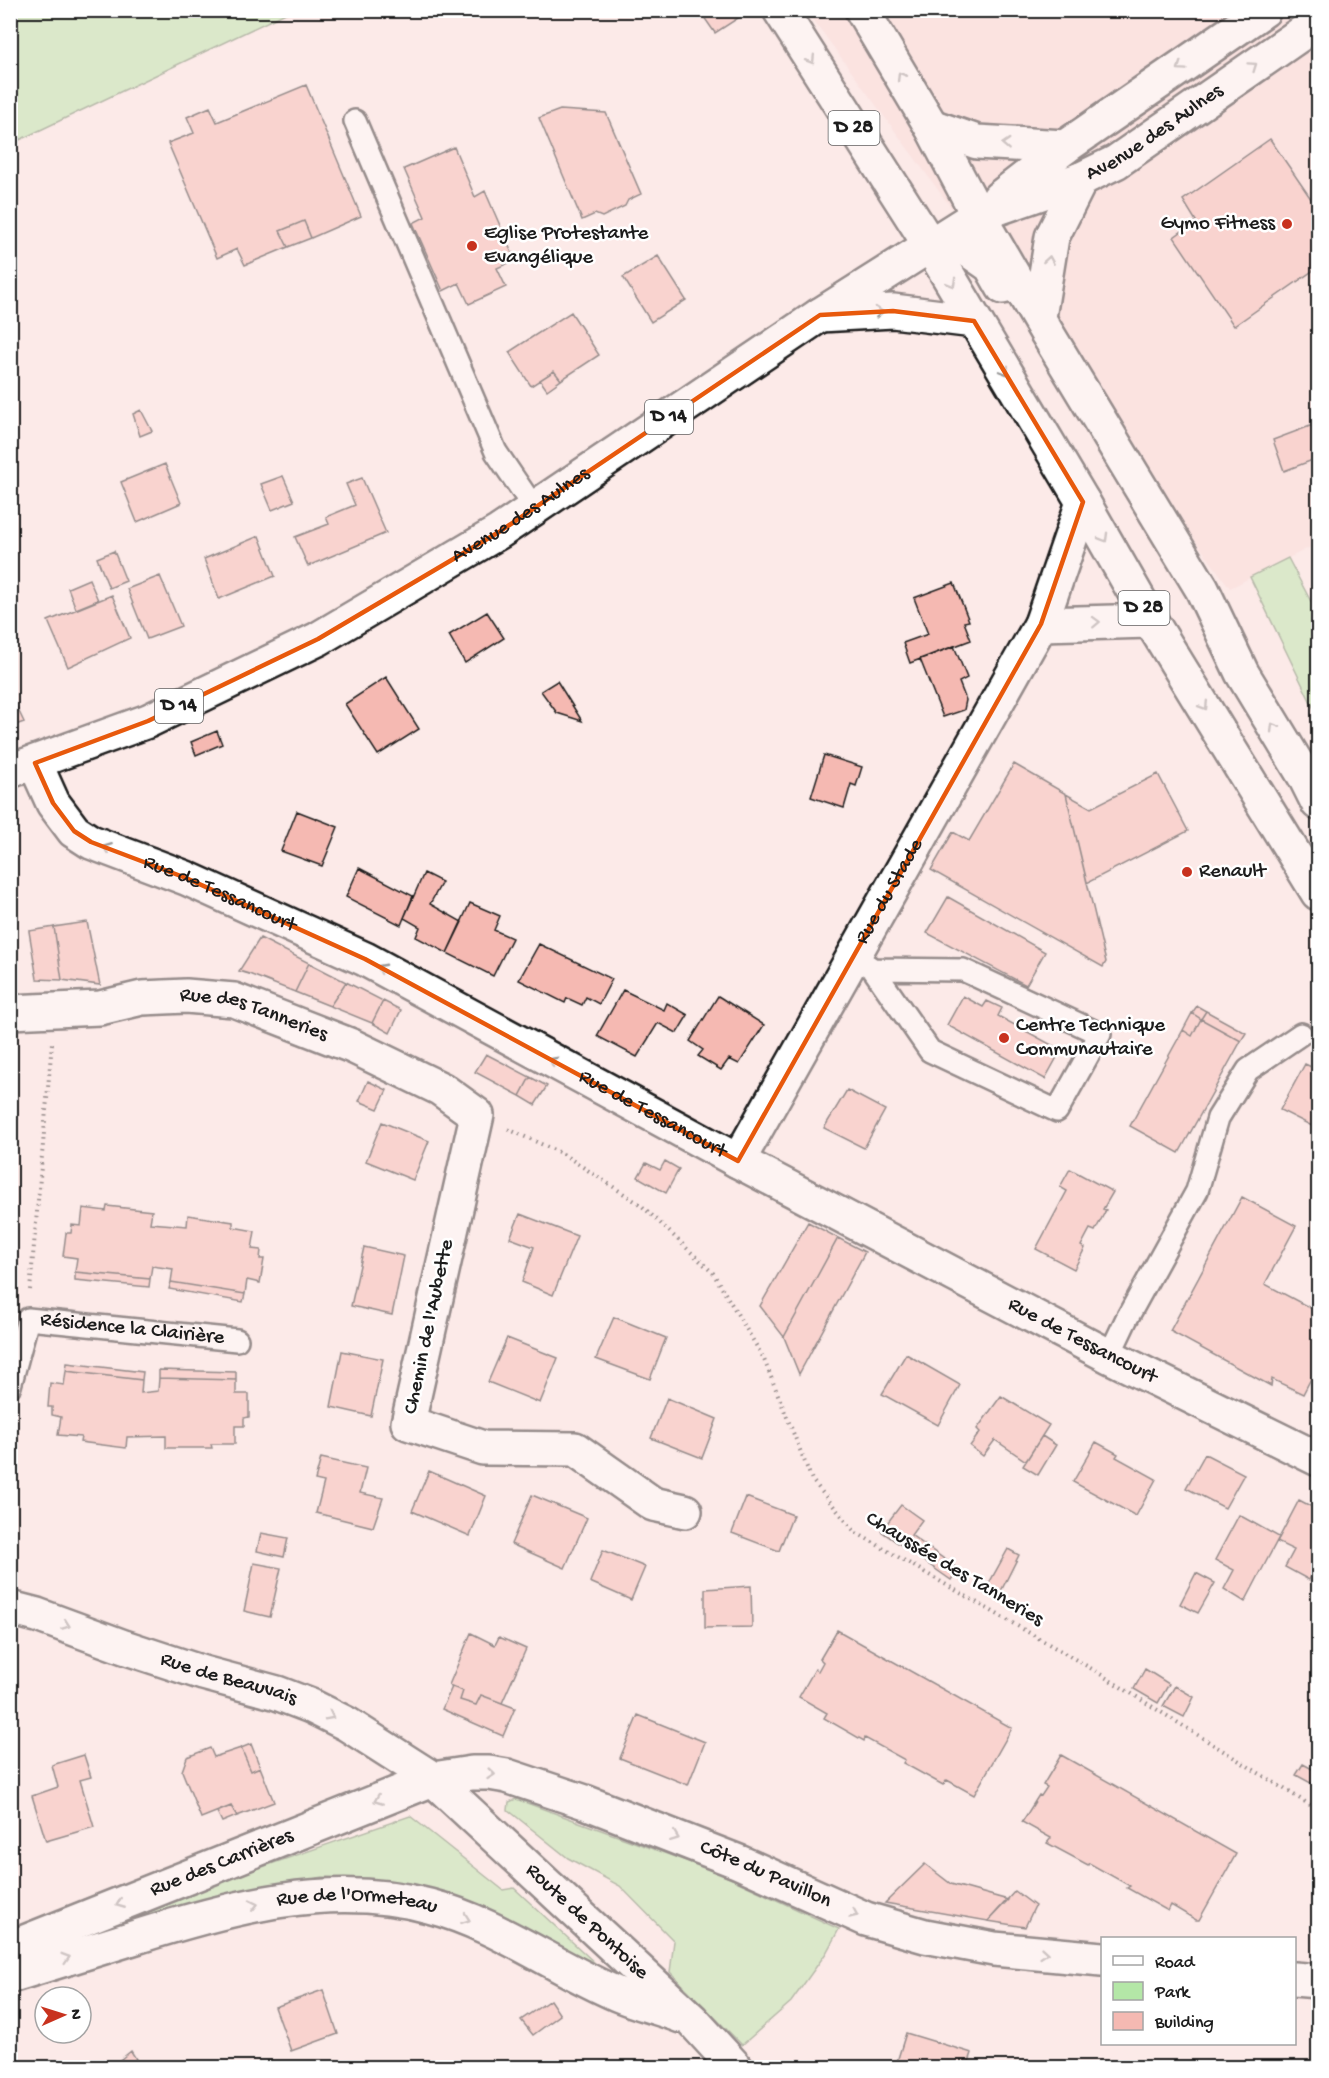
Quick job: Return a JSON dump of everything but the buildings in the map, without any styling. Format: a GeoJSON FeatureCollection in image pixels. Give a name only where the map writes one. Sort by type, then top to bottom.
{"type":"FeatureCollection","features":[{"type":"Feature","properties":{"kind":"street","name":"D 28"},"geometry":{"type":"LineString","coordinates":[[780,10],[930,245],[1151,621],[1318,893]]}},
{"type":"Feature","properties":{"kind":"street","name":"D 28"},"geometry":{"type":"LineString","coordinates":[[862,10],[931,126],[978,214],[1047,333],[1202,590],[1242,673],[1318,803]]}},
{"type":"Feature","properties":{"kind":"street","name":"Avenue des Aulnes"},"geometry":{"type":"LineString","coordinates":[[23,767],[148,721],[318,639],[499,532],[820,315],[978,214],[1065,147],[1264,10]]}},
{"type":"Feature","properties":{"kind":"street","name":"Avenue des Aulnes"},"geometry":{"type":"LineString","coordinates":[[978,214],[1081,179],[1116,162],[1318,22]]}},
{"type":"Feature","properties":{"kind":"street"},"geometry":{"type":"LineString","coordinates":[[931,126],[977,142],[1065,147]]}},
{"type":"Feature","properties":{"kind":"street"},"geometry":{"type":"LineString","coordinates":[[1039,317],[1052,237],[1081,179]]}},
{"type":"Feature","properties":{"kind":"street"},"geometry":{"type":"LineString","coordinates":[[930,245],[965,248],[991,266],[1210,639],[1242,673]]}},
{"type":"Feature","properties":{"kind":"street"},"geometry":{"type":"LineString","coordinates":[[820,315],[893,311],[974,321]]}},
{"type":"Feature","properties":{"kind":"street","name":"Rue du Stade"},"geometry":{"type":"LineString","coordinates":[[738,1161],[863,963],[1041,624],[1083,502]]}},
{"type":"Feature","properties":{"kind":"street"},"geometry":{"type":"LineString","coordinates":[[1041,624],[1151,621]]}},
{"type":"Feature","properties":{"kind":"street","name":"Rue de Tessancourt"},"geometry":{"type":"LineString","coordinates":[[23,767],[74,831],[91,842],[186,878],[365,959],[738,1161],[1109,1356],[1318,1459]]}},
{"type":"Feature","properties":{"kind":"street","name":"Rue des Tanneries"},"geometry":{"type":"LineString","coordinates":[[10,1012],[100,1008],[142,998],[186,996],[234,1000],[362,1051],[441,1089],[477,1115]]}},
{"type":"Feature","properties":{"kind":"street","name":"Chemin de l'Aubette"},"geometry":{"type":"LineString","coordinates":[[477,1115],[408,1423],[483,1448],[575,1449],[653,1504],[686,1511]]}},
{"type":"Feature","properties":{"kind":"street","name":"Rue de Beauvais"},"geometry":{"type":"LineString","coordinates":[[10,1608],[37,1615],[169,1662],[277,1693],[311,1706],[347,1724],[433,1779]]}},
{"type":"Feature","properties":{"kind":"street","name":"Côte du Pavillon"},"geometry":{"type":"LineString","coordinates":[[433,1779],[472,1773],[507,1776],[585,1802],[740,1862],[866,1919],[925,1936],[994,1949],[1101,1959]]}},
{"type":"Feature","properties":{"kind":"street","name":"Rue des Carrières"},"geometry":{"type":"LineString","coordinates":[[10,1948],[433,1779]]}},
{"type":"Feature","properties":{"kind":"street","name":"Route de Pontoise"},"geometry":{"type":"LineString","coordinates":[[433,1779],[692,2020],[736,2067]]}},
{"type":"Feature","properties":{"kind":"street","name":"Rue de l'Ormeteau"},"geometry":{"type":"LineString","coordinates":[[10,1976],[205,1915],[273,1901],[333,1895],[379,1896],[430,1906],[477,1923],[618,1995],[692,2020]]}},
{"type":"Feature","properties":{"kind":"street"},"geometry":{"type":"LineString","coordinates":[[1296,1979],[1318,1981]]}},
{"type":"Feature","properties":{"kind":"lane"},"geometry":{"type":"LineString","coordinates":[[355,121],[496,452],[534,508]]}},
{"type":"Feature","properties":{"kind":"lane"},"geometry":{"type":"LineString","coordinates":[[863,963],[963,970],[1100,1034],[1057,1111],[930,1051],[863,963]]}},
{"type":"Feature","properties":{"kind":"lane"},"geometry":{"type":"LineString","coordinates":[[1109,1356],[1126,1320],[1197,1191],[1218,1118],[1248,1070],[1301,1034]]}},
{"type":"Feature","properties":{"kind":"lane","name":"Résidence la Clairière"},"geometry":{"type":"LineString","coordinates":[[10,1386],[19,1319],[237,1340]]}},
{"type":"Feature","properties":{"kind":"path"},"geometry":{"type":"LineString","coordinates":[[19,1319],[55,1010]]}},
{"type":"Feature","properties":{"kind":"path","name":"Chaussée des Tanneries"},"geometry":{"type":"LineString","coordinates":[[477,1115],[563,1154],[641,1205],[713,1273],[763,1357],[812,1480],[855,1532],[1092,1668],[1318,1810]]}},
{"type":"Feature","properties":{"kind":"highlighted area"},"geometry":{"type":"Polygon","coordinates":[[[893,311],[974,321],[1083,502],[1041,624],[738,1161],[365,959],[186,878],[91,842],[74,831],[53,803],[35,763],[148,721],[318,639],[499,532],[820,315],[893,311]]]}},
{"type":"Feature","properties":{"kind":"shaded area"},"geometry":{"type":"Polygon","coordinates":[[[807,11],[1318,11],[1318,543],[1230,588],[807,11]]]}},
{"type":"Feature","properties":{"kind":"green space"},"geometry":{"type":"Polygon","coordinates":[[[11,10],[290,10],[290,11],[11,144],[11,10]]]}},
{"type":"Feature","properties":{"kind":"green space"},"geometry":{"type":"Polygon","coordinates":[[[1288,558],[1318,615],[1318,717],[1250,577],[1288,558]]]}},
{"type":"Feature","properties":{"kind":"green space"},"geometry":{"type":"Polygon","coordinates":[[[516,1799],[719,1873],[839,1929],[826,1953],[791,2002],[742,2045],[670,1972],[674,1941],[620,1886],[568,1858],[508,1810],[509,1802],[516,1799]]]}},
{"type":"Feature","properties":{"kind":"green space"},"geometry":{"type":"Polygon","coordinates":[[[410,1816],[503,1890],[514,1888],[596,1964],[470,1902],[394,1882],[323,1877],[226,1895],[11,1960],[10,1954],[410,1816]]]}},
{"type":"Feature","properties":{"kind":"place","name":"Gymo Fitness"},"geometry":{"type":"Point","coordinates":[1287,224]}},
{"type":"Feature","properties":{"kind":"place","name":"Eglise Protestante Evangélique"},"geometry":{"type":"Point","coordinates":[472,246]}},
{"type":"Feature","properties":{"kind":"place","name":"Renault"},"geometry":{"type":"Point","coordinates":[1187,872]}},
{"type":"Feature","properties":{"kind":"place","name":"Centre Technique Communautaire"},"geometry":{"type":"Point","coordinates":[1004,1038]}}]}
